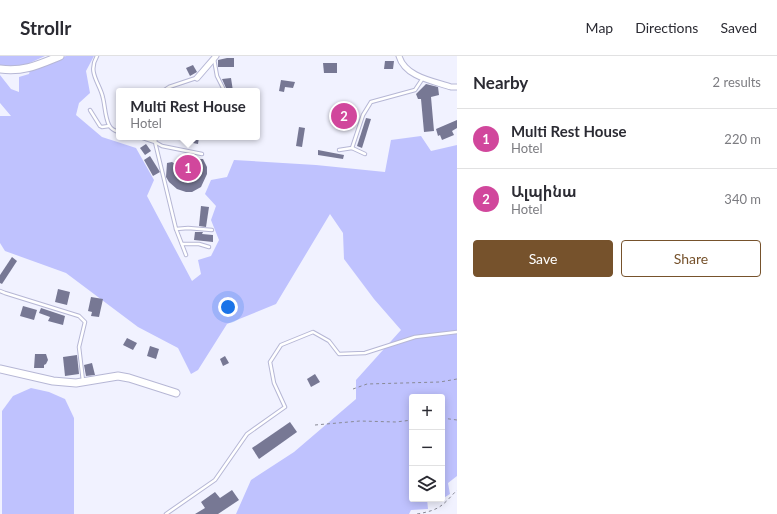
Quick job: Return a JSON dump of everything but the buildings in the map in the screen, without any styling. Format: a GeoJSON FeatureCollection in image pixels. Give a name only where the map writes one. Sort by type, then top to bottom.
{"type":"FeatureCollection","features":[{"type":"Feature","properties":{"kind":"street"},"geometry":{"type":"LineString","coordinates":[[0,69],[23,70],[37,66],[60,56]]}},
{"type":"Feature","properties":{"kind":"street"},"geometry":{"type":"LineString","coordinates":[[399,56],[406,69],[423,78],[451,87],[457,87]]}},
{"type":"Feature","properties":{"kind":"street"},"geometry":{"type":"LineString","coordinates":[[197,78],[215,57]]}},
{"type":"Feature","properties":{"kind":"street"},"geometry":{"type":"LineString","coordinates":[[0,370],[53,381],[76,383],[118,376],[176,392]]}},
{"type":"Feature","properties":{"kind":"lane"},"geometry":{"type":"LineString","coordinates":[[97,56],[94,64],[96,82],[103,96],[109,126],[116,131]]}},
{"type":"Feature","properties":{"kind":"lane"},"geometry":{"type":"LineString","coordinates":[[215,57],[217,76],[223,88]]}},
{"type":"Feature","properties":{"kind":"lane"},"geometry":{"type":"LineString","coordinates":[[168,88],[197,78]]}},
{"type":"Feature","properties":{"kind":"lane"},"geometry":{"type":"LineString","coordinates":[[352,148],[363,115],[371,102],[415,90],[423,78]]}},
{"type":"Feature","properties":{"kind":"lane"},"geometry":{"type":"LineString","coordinates":[[90,110],[102,127],[109,126]]}},
{"type":"Feature","properties":{"kind":"lane"},"geometry":{"type":"LineString","coordinates":[[149,140],[162,146],[202,154]]}},
{"type":"Feature","properties":{"kind":"lane"},"geometry":{"type":"LineString","coordinates":[[155,142],[176,229],[186,255]]}},
{"type":"Feature","properties":{"kind":"lane"},"geometry":{"type":"LineString","coordinates":[[339,150],[352,148],[364,154]]}},
{"type":"Feature","properties":{"kind":"lane"},"geometry":{"type":"LineString","coordinates":[[176,229],[212,230]]}},
{"type":"Feature","properties":{"kind":"lane"},"geometry":{"type":"LineString","coordinates":[[182,244],[199,244],[209,247]]}},
{"type":"Feature","properties":{"kind":"lane"},"geometry":{"type":"LineString","coordinates":[[0,291],[79,316],[85,322],[79,347],[83,382]]}},
{"type":"Feature","properties":{"kind":"lane"},"geometry":{"type":"LineString","coordinates":[[166,514],[215,480],[247,434],[285,407],[274,383],[270,362],[281,345],[314,332],[329,340],[339,354],[365,353],[415,336],[457,332]]}},
{"type":"Feature","properties":{"kind":"path"},"geometry":{"type":"LineString","coordinates":[[353,389],[367,384],[440,382],[457,379]]}},
{"type":"Feature","properties":{"kind":"path"},"geometry":{"type":"LineString","coordinates":[[445,418],[457,420]]}},
{"type":"Feature","properties":{"kind":"path"},"geometry":{"type":"LineString","coordinates":[[315,425],[360,420],[396,422],[409,420]]}},
{"type":"Feature","properties":{"kind":"path"},"geometry":{"type":"LineString","coordinates":[[417,514],[441,507],[457,490]]}},
{"type":"Feature","properties":{"kind":"shaded area"},"geometry":{"type":"Polygon","coordinates":[[[0,56],[45,56],[21,67],[0,65],[0,56]]]}},
{"type":"Feature","properties":{"kind":"shaded area"},"geometry":{"type":"Polygon","coordinates":[[[66,56],[94,56],[86,71],[90,93],[79,103],[76,115],[102,137],[136,148],[154,180],[147,196],[192,281],[201,274],[198,260],[211,256],[219,240],[211,220],[216,206],[205,194],[211,180],[227,177],[234,160],[316,165],[385,172],[391,140],[421,136],[431,151],[457,145],[457,476],[448,483],[450,494],[445,497],[445,394],[409,394],[409,502],[427,502],[428,509],[411,510],[409,514],[236,514],[251,480],[294,452],[356,399],[356,380],[401,330],[374,299],[344,259],[343,233],[330,214],[276,304],[227,324],[198,370],[191,374],[178,348],[138,327],[66,273],[5,251],[0,243],[0,116],[11,116],[0,103],[0,75],[11,89],[19,92],[19,77],[29,74],[30,70],[66,56]]]}},
{"type":"Feature","properties":{"kind":"shaded area"},"geometry":{"type":"Polygon","coordinates":[[[31,388],[49,392],[65,399],[74,418],[74,514],[2,514],[2,411],[13,396],[31,388]]]}},
{"type":"Feature","properties":{"kind":"place","name":"Ալպինա"},"geometry":{"type":"Point","coordinates":[344,116]}},
{"type":"Feature","properties":{"kind":"place","name":"Multi Rest House"},"geometry":{"type":"Point","coordinates":[188,168]}}]}
